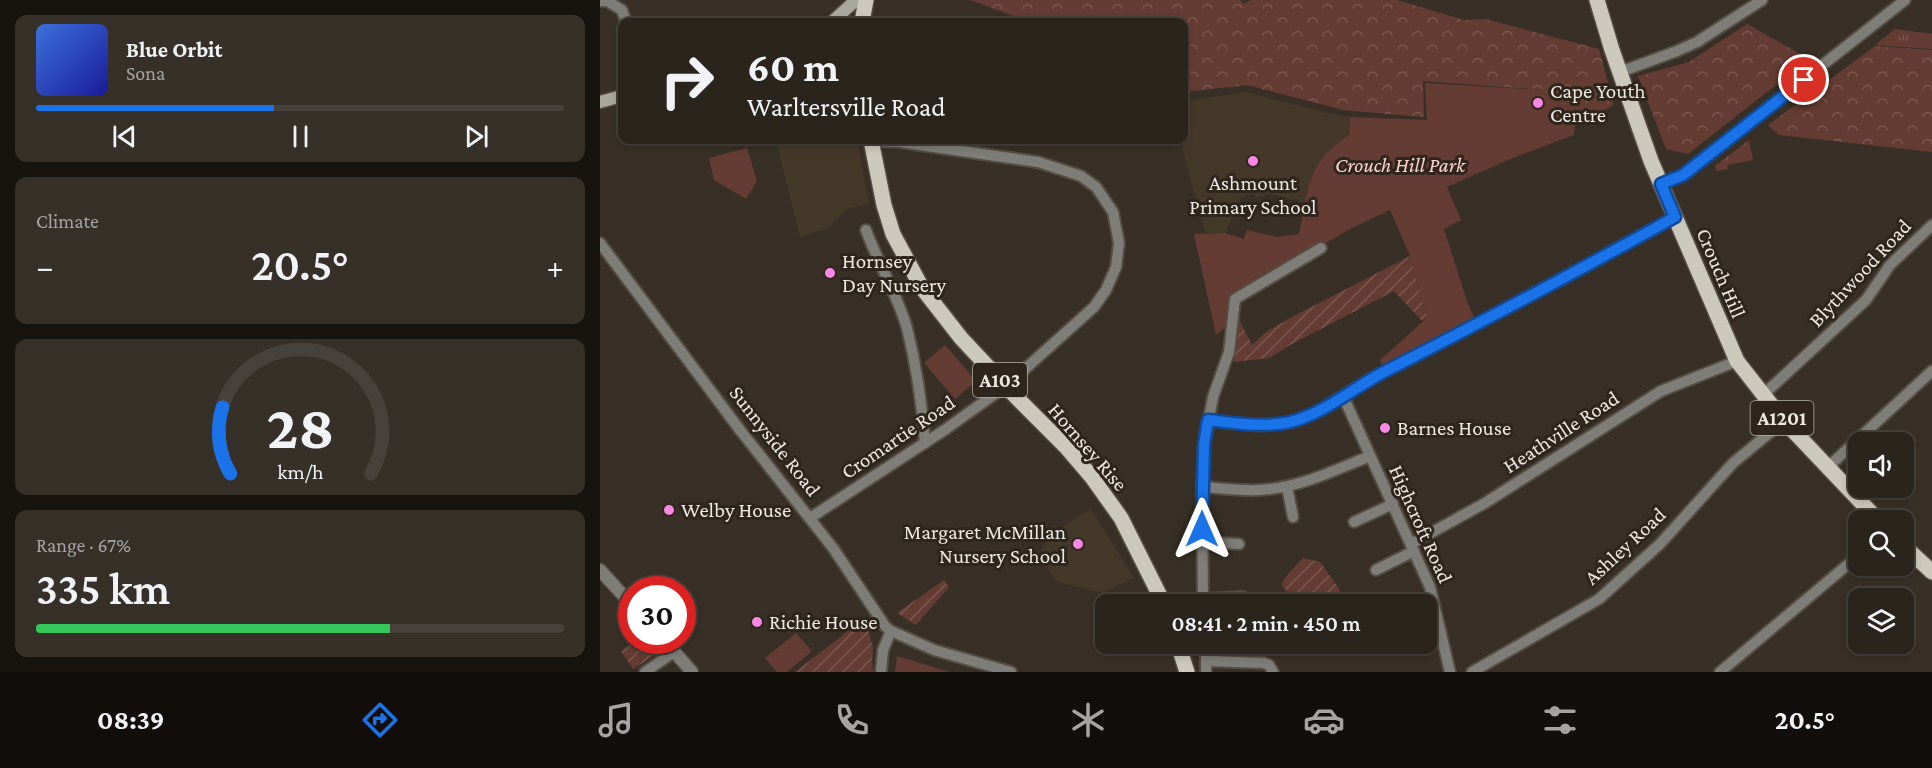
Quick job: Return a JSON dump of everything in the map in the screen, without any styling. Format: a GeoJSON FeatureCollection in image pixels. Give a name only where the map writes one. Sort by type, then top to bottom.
{"type":"FeatureCollection","features":[{"type":"Feature","properties":{"kind":"main road","name":"Crouch Hill"},"geometry":{"type":"LineString","coordinates":[[1597,0],[1620,74],[1661,184],[1737,361],[1784,421],[1868,510]]}},
{"type":"Feature","properties":{"kind":"main road"},"geometry":{"type":"LineString","coordinates":[[842,18],[862,9]]}},
{"type":"Feature","properties":{"kind":"main road"},"geometry":{"type":"LineString","coordinates":[[600,102],[618,97]]}},
{"type":"Feature","properties":{"kind":"main road","name":"Hornsey Rise"},"geometry":{"type":"LineString","coordinates":[[872,144],[892,234],[922,288],[961,338],[1091,476],[1121,519],[1159,594]]}},
{"type":"Feature","properties":{"kind":"main road"},"geometry":{"type":"LineString","coordinates":[[1914,555],[1932,572]]}},
{"type":"Feature","properties":{"kind":"main road"},"geometry":{"type":"LineString","coordinates":[[1181,654],[1187,672]]}},
{"type":"Feature","properties":{"kind":"street"},"geometry":{"type":"LineString","coordinates":[[1620,74],[1697,42],[1762,0]]}},
{"type":"Feature","properties":{"kind":"street"},"geometry":{"type":"LineString","coordinates":[[1661,184],[1683,175],[1905,0]]}},
{"type":"Feature","properties":{"kind":"street"},"geometry":{"type":"LineString","coordinates":[[600,1],[607,1],[622,10],[625,18]]}},
{"type":"Feature","properties":{"kind":"street","name":"Cromartie Road"},"geometry":{"type":"LineString","coordinates":[[810,518],[1006,386],[1094,307],[1106,290],[1116,267],[1119,243],[1113,212],[1096,188],[1081,176],[1038,162],[913,144]]}},
{"type":"Feature","properties":{"kind":"street"},"geometry":{"type":"LineString","coordinates":[[1206,416],[1249,425],[1280,424],[1308,416],[1375,377],[1575,273],[1675,217]]}},
{"type":"Feature","properties":{"kind":"street","name":"Blythwood Road"},"geometry":{"type":"LineString","coordinates":[[1763,395],[1866,300],[1890,265],[1932,225]]}},
{"type":"Feature","properties":{"kind":"street"},"geometry":{"type":"LineString","coordinates":[[866,230],[890,283],[906,328],[922,413],[924,442]]}},
{"type":"Feature","properties":{"kind":"street","name":"Sunnyside Road"},"geometry":{"type":"LineString","coordinates":[[600,243],[740,430],[833,548],[880,620],[891,631]]}},
{"type":"Feature","properties":{"kind":"street"},"geometry":{"type":"LineString","coordinates":[[1203,594],[1202,487],[1206,416],[1229,352],[1235,299],[1321,248]]}},
{"type":"Feature","properties":{"kind":"street","name":"Heathville Road"},"geometry":{"type":"LineString","coordinates":[[1376,570],[1661,391],[1737,361]]}},
{"type":"Feature","properties":{"kind":"street"},"geometry":{"type":"LineString","coordinates":[[1827,468],[1932,371]]}},
{"type":"Feature","properties":{"kind":"street","name":"Highcroft Road"},"geometry":{"type":"LineString","coordinates":[[1343,396],[1412,548],[1427,594]]}},
{"type":"Feature","properties":{"kind":"street","name":"Ashley Road"},"geometry":{"type":"LineString","coordinates":[[1472,672],[1599,599],[1660,544],[1733,464],[1784,421]]}},
{"type":"Feature","properties":{"kind":"street"},"geometry":{"type":"LineString","coordinates":[[1202,487],[1258,490],[1287,486],[1317,479],[1370,456]]}},
{"type":"Feature","properties":{"kind":"street"},"geometry":{"type":"LineString","coordinates":[[1287,486],[1293,517]]}},
{"type":"Feature","properties":{"kind":"street"},"geometry":{"type":"LineString","coordinates":[[1354,522],[1393,504]]}},
{"type":"Feature","properties":{"kind":"street"},"geometry":{"type":"LineString","coordinates":[[1202,542],[1239,544]]}},
{"type":"Feature","properties":{"kind":"street"},"geometry":{"type":"LineString","coordinates":[[1720,672],[1848,564]]}},
{"type":"Feature","properties":{"kind":"street"},"geometry":{"type":"LineString","coordinates":[[602,574],[618,591]]}},
{"type":"Feature","properties":{"kind":"street","name":"Highcroft Road"},"geometry":{"type":"LineString","coordinates":[[1437,627],[1450,672]]}},
{"type":"Feature","properties":{"kind":"street"},"geometry":{"type":"LineString","coordinates":[[880,672],[883,650],[891,631],[934,650],[1011,672]]}},
{"type":"Feature","properties":{"kind":"street"},"geometry":{"type":"LineString","coordinates":[[645,672],[671,654]]}},
{"type":"Feature","properties":{"kind":"street"},"geometry":{"type":"LineString","coordinates":[[676,654],[692,672]]}},
{"type":"Feature","properties":{"kind":"street"},"geometry":{"type":"LineString","coordinates":[[1206,667],[1264,663],[1269,665],[1272,672]]}},
{"type":"Feature","properties":{"kind":"shaded area","name":"Ashmount Primary School"},"geometry":{"type":"Polygon","coordinates":[[[1246,92],[1350,117],[1350,134],[1324,156],[1318,166],[1306,203],[1270,194],[1256,198],[1253,193],[1241,198],[1225,233],[1205,233],[1181,144],[1188,144],[1188,100],[1246,92]]]}},
{"type":"Feature","properties":{"kind":"shaded area"},"geometry":{"type":"Polygon","coordinates":[[[858,144],[869,203],[846,210],[828,228],[800,237],[777,145],[858,144]]]}},
{"type":"Feature","properties":{"kind":"shaded area","name":"Margaret McMillan Nursery School"},"geometry":{"type":"Polygon","coordinates":[[[1091,509],[1134,578],[1102,593],[1055,581],[1040,553],[1048,535],[1091,509]]]}},
{"type":"Feature","properties":{"kind":"green space"},"geometry":{"type":"Polygon","coordinates":[[[970,0],[1240,0],[1244,4],[1251,0],[1397,0],[1464,20],[1485,19],[1599,49],[1614,105],[1575,125],[1558,116],[1560,91],[1423,81],[1424,117],[1343,110],[1247,85],[1188,92],[1188,18],[1019,18],[970,0]]]}},
{"type":"Feature","properties":{"kind":"green space"},"geometry":{"type":"Polygon","coordinates":[[[1747,24],[1809,59],[1688,154],[1666,149],[1638,76],[1689,62],[1747,24]]]}},
{"type":"Feature","properties":{"kind":"green space"},"geometry":{"type":"Polygon","coordinates":[[[1895,29],[1932,34],[1932,49],[1875,45],[1895,29]]]}},
{"type":"Feature","properties":{"kind":"green space"},"geometry":{"type":"Polygon","coordinates":[[[1875,46],[1932,50],[1932,152],[1779,135],[1768,125],[1875,46]]]}},
{"type":"Feature","properties":{"kind":"green space","name":"Crouch Hill Park"},"geometry":{"type":"Polygon","coordinates":[[[1425,83],[1560,91],[1558,115],[1575,125],[1574,135],[1515,157],[1447,187],[1461,220],[1444,229],[1468,304],[1477,324],[1383,368],[1380,360],[1427,318],[1410,256],[1390,210],[1352,228],[1233,296],[1232,321],[1216,335],[1194,234],[1225,233],[1244,239],[1247,230],[1278,237],[1299,234],[1307,193],[1314,173],[1324,156],[1350,134],[1350,117],[1427,120],[1425,83]]]}},
{"type":"Feature","properties":{"kind":"green space"},"geometry":{"type":"Polygon","coordinates":[[[1749,140],[1753,160],[1727,165],[1728,169],[1716,171],[1715,166],[1749,140]]]}},
{"type":"Feature","properties":{"kind":"green space"},"geometry":{"type":"Polygon","coordinates":[[[747,148],[757,181],[746,199],[714,180],[709,158],[747,148]]]}},
{"type":"Feature","properties":{"kind":"green space"},"geometry":{"type":"Polygon","coordinates":[[[1410,256],[1427,318],[1422,321],[1394,291],[1269,358],[1234,362],[1238,318],[1252,345],[1266,332],[1290,318],[1410,256]]]}},
{"type":"Feature","properties":{"kind":"green space"},"geometry":{"type":"Polygon","coordinates":[[[945,345],[976,381],[955,399],[924,363],[945,345]]]}},
{"type":"Feature","properties":{"kind":"green space"},"geometry":{"type":"Polygon","coordinates":[[[1303,558],[1320,562],[1341,594],[1288,594],[1281,584],[1303,558]]]}},
{"type":"Feature","properties":{"kind":"green space"},"geometry":{"type":"Polygon","coordinates":[[[944,580],[949,587],[916,625],[897,613],[944,580]]]}},
{"type":"Feature","properties":{"kind":"green space"},"geometry":{"type":"Polygon","coordinates":[[[865,618],[873,648],[873,672],[795,672],[865,618]]]}},
{"type":"Feature","properties":{"kind":"green space"},"geometry":{"type":"Polygon","coordinates":[[[796,633],[812,651],[787,672],[777,672],[765,658],[796,633]]]}},
{"type":"Feature","properties":{"kind":"green space"},"geometry":{"type":"Polygon","coordinates":[[[623,654],[655,655],[633,669],[623,654]]]}},
{"type":"Feature","properties":{"kind":"green space"},"geometry":{"type":"Polygon","coordinates":[[[897,656],[950,672],[895,672],[897,656]]]}},
{"type":"Feature","properties":{"kind":"place","name":"Cape Youth Centre"},"geometry":{"type":"Point","coordinates":[1538,103]}},
{"type":"Feature","properties":{"kind":"place","name":"Ashmount Primary School"},"geometry":{"type":"Point","coordinates":[1253,161]}},
{"type":"Feature","properties":{"kind":"place","name":"Hornsey Day Nursery"},"geometry":{"type":"Point","coordinates":[830,273]}},
{"type":"Feature","properties":{"kind":"place","name":"Barnes House"},"geometry":{"type":"Point","coordinates":[1385,428]}},
{"type":"Feature","properties":{"kind":"place","name":"Welby House"},"geometry":{"type":"Point","coordinates":[669,510]}},
{"type":"Feature","properties":{"kind":"place","name":"Margaret McMillan Nursery School"},"geometry":{"type":"Point","coordinates":[1078,544]}},
{"type":"Feature","properties":{"kind":"place","name":"Richie House"},"geometry":{"type":"Point","coordinates":[757,622]}},
{"type":"Feature","properties":{"kind":"route"},"geometry":{"type":"LineString","coordinates":[[1202,529],[1204,445],[1208,420],[1249,425],[1280,424],[1308,416],[1375,377],[1575,273],[1675,217],[1661,184],[1683,175],[1804,80]]}}]}
